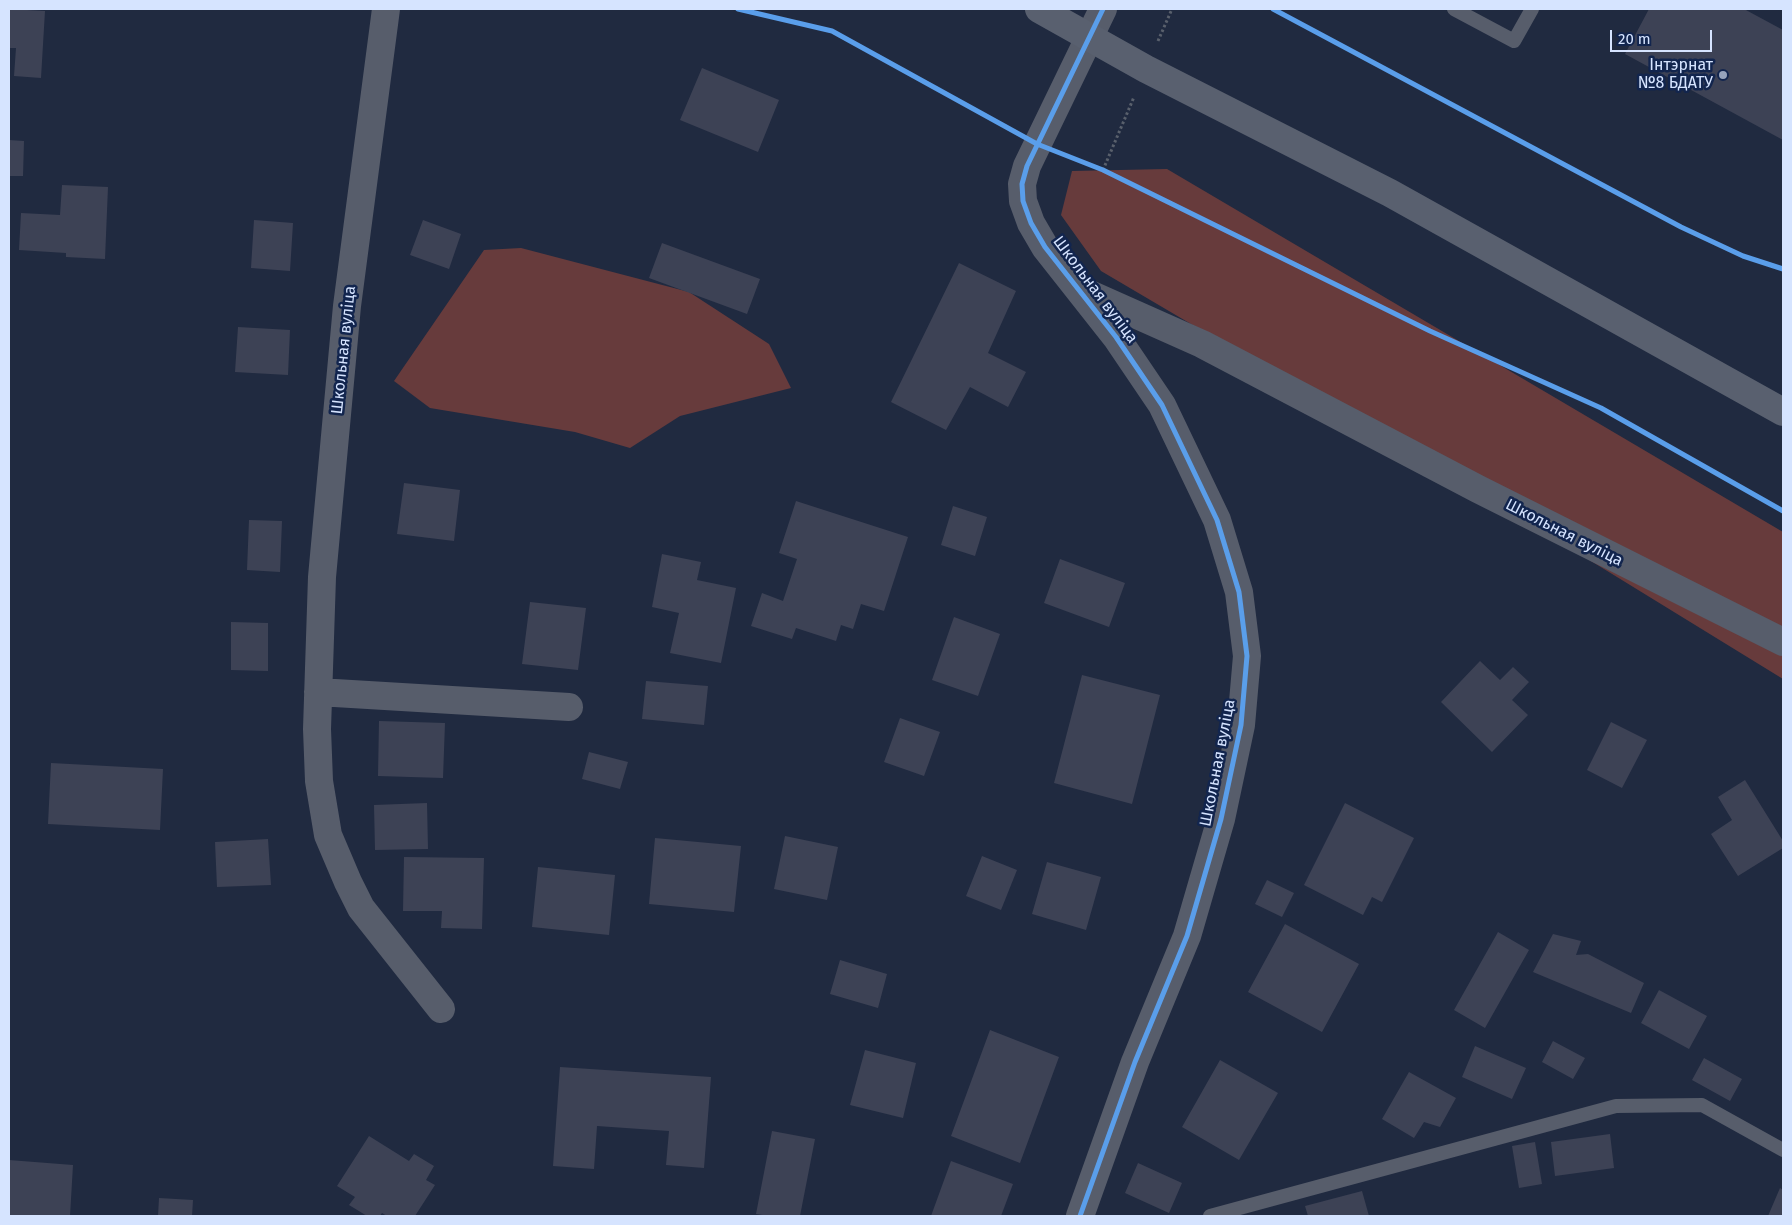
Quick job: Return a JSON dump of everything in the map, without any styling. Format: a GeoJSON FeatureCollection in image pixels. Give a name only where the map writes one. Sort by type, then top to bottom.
{"type":"FeatureCollection","features":[{"type":"Feature","properties":{"kind":"main road"},"geometry":{"type":"LineString","coordinates":[[1039,9],[1089,35],[1146,69],[1390,193],[1783,412]]}},
{"type":"Feature","properties":{"kind":"street","name":"Школьная вуліца"},"geometry":{"type":"LineString","coordinates":[[386,9],[347,306],[322,577],[318,692],[319,781],[328,835],[361,908],[440,1009]]}},
{"type":"Feature","properties":{"kind":"street","name":"Школьная вуліца"},"geometry":{"type":"LineString","coordinates":[[1080,1216],[1135,1062],[1188,936],[1222,819],[1241,726],[1246,656],[1238,592],[1217,520],[1162,405],[1116,337],[1045,247],[1031,223],[1023,201],[1022,184],[1037,144],[1103,9]]}},
{"type":"Feature","properties":{"kind":"street","name":"Школьная вуліца"},"geometry":{"type":"LineString","coordinates":[[1078,288],[1202,344],[1478,489],[1783,642]]}},
{"type":"Feature","properties":{"kind":"street"},"geometry":{"type":"LineString","coordinates":[[318,692],[569,707]]}},
{"type":"Feature","properties":{"kind":"lane"},"geometry":{"type":"LineString","coordinates":[[1454,9],[1514,41],[1532,9]]}},
{"type":"Feature","properties":{"kind":"lane"},"geometry":{"type":"LineString","coordinates":[[1210,1216],[1616,1106],[1702,1105],[1783,1150]]}},
{"type":"Feature","properties":{"kind":"path"},"geometry":{"type":"LineString","coordinates":[[738,9],[832,31],[1037,144],[1103,170],[1430,331],[1601,408],[1783,511]]}},
{"type":"Feature","properties":{"kind":"shaded area"},"geometry":{"type":"Polygon","coordinates":[[[1167,169],[1783,532],[1783,679],[1534,526],[1101,271],[1061,215],[1072,171],[1167,169]]]}},
{"type":"Feature","properties":{"kind":"shaded area"},"geometry":{"type":"Polygon","coordinates":[[[521,248],[689,292],[769,344],[791,388],[680,416],[630,448],[575,432],[430,408],[394,381],[484,250],[521,248]]]}},
{"type":"Feature","properties":{"kind":"building"},"geometry":{"type":"Polygon","coordinates":[[[9,9],[45,11],[41,78],[14,76],[16,48],[9,48],[9,9]]]}},
{"type":"Feature","properties":{"kind":"building","name":"Інтэрнат №8 БДАТУ"},"geometry":{"type":"Polygon","coordinates":[[[1649,9],[1744,9],[1783,30],[1783,140],[1625,54],[1649,9]]]}},
{"type":"Feature","properties":{"kind":"building"},"geometry":{"type":"Polygon","coordinates":[[[702,68],[779,100],[758,152],[680,120],[702,68]]]}},
{"type":"Feature","properties":{"kind":"building"},"geometry":{"type":"Polygon","coordinates":[[[9,140],[24,141],[23,176],[9,176],[9,140]]]}},
{"type":"Feature","properties":{"kind":"building"},"geometry":{"type":"Polygon","coordinates":[[[62,185],[108,187],[105,259],[66,257],[66,253],[19,250],[21,213],[60,215],[62,185]]]}},
{"type":"Feature","properties":{"kind":"building"},"geometry":{"type":"Polygon","coordinates":[[[254,220],[293,223],[290,271],[251,268],[254,220]]]}},
{"type":"Feature","properties":{"kind":"building"},"geometry":{"type":"Polygon","coordinates":[[[423,220],[461,234],[449,269],[410,255],[423,220]]]}},
{"type":"Feature","properties":{"kind":"building"},"geometry":{"type":"Polygon","coordinates":[[[662,243],[760,279],[747,314],[649,278],[662,243]]]}},
{"type":"Feature","properties":{"kind":"building"},"geometry":{"type":"Polygon","coordinates":[[[959,263],[1016,291],[988,353],[1026,372],[1008,407],[970,387],[946,430],[891,402],[959,263]]]}},
{"type":"Feature","properties":{"kind":"building"},"geometry":{"type":"Polygon","coordinates":[[[238,327],[290,330],[288,375],[235,372],[238,327]]]}},
{"type":"Feature","properties":{"kind":"building"},"geometry":{"type":"Polygon","coordinates":[[[404,483],[460,490],[454,541],[397,534],[404,483]]]}},
{"type":"Feature","properties":{"kind":"building"},"geometry":{"type":"Polygon","coordinates":[[[796,501],[908,537],[884,611],[861,604],[853,629],[841,625],[836,641],[796,628],[792,639],[751,626],[762,593],[783,601],[797,559],[779,553],[796,501]]]}},
{"type":"Feature","properties":{"kind":"building"},"geometry":{"type":"Polygon","coordinates":[[[953,506],[987,517],[975,556],[941,545],[953,506]]]}},
{"type":"Feature","properties":{"kind":"building"},"geometry":{"type":"Polygon","coordinates":[[[249,520],[282,521],[280,572],[247,570],[249,520]]]}},
{"type":"Feature","properties":{"kind":"building"},"geometry":{"type":"Polygon","coordinates":[[[662,554],[701,562],[697,580],[736,588],[721,663],[670,653],[679,613],[652,607],[662,554]]]}},
{"type":"Feature","properties":{"kind":"building"},"geometry":{"type":"Polygon","coordinates":[[[1060,559],[1125,583],[1109,627],[1044,603],[1060,559]]]}},
{"type":"Feature","properties":{"kind":"building"},"geometry":{"type":"Polygon","coordinates":[[[530,602],[586,608],[578,670],[522,664],[530,602]]]}},
{"type":"Feature","properties":{"kind":"building"},"geometry":{"type":"Polygon","coordinates":[[[954,617],[1000,634],[978,696],[932,680],[954,617]]]}},
{"type":"Feature","properties":{"kind":"building"},"geometry":{"type":"Polygon","coordinates":[[[231,622],[268,623],[268,671],[231,670],[231,622]]]}},
{"type":"Feature","properties":{"kind":"building"},"geometry":{"type":"Polygon","coordinates":[[[1480,661],[1500,680],[1513,667],[1529,682],[1512,700],[1528,715],[1492,752],[1441,702],[1480,661]]]}},
{"type":"Feature","properties":{"kind":"building"},"geometry":{"type":"Polygon","coordinates":[[[1082,675],[1160,695],[1132,804],[1054,783],[1082,675]]]}},
{"type":"Feature","properties":{"kind":"building"},"geometry":{"type":"Polygon","coordinates":[[[646,681],[708,686],[704,725],[642,719],[646,681]]]}},
{"type":"Feature","properties":{"kind":"building"},"geometry":{"type":"Polygon","coordinates":[[[900,718],[940,732],[924,776],[884,762],[900,718]]]}},
{"type":"Feature","properties":{"kind":"building"},"geometry":{"type":"Polygon","coordinates":[[[379,721],[445,723],[443,778],[378,776],[379,721]]]}},
{"type":"Feature","properties":{"kind":"building"},"geometry":{"type":"Polygon","coordinates":[[[1611,722],[1647,740],[1622,788],[1587,770],[1611,722]]]}},
{"type":"Feature","properties":{"kind":"building"},"geometry":{"type":"Polygon","coordinates":[[[589,752],[628,762],[620,789],[582,779],[589,752]]]}},
{"type":"Feature","properties":{"kind":"building"},"geometry":{"type":"Polygon","coordinates":[[[51,763],[163,769],[160,830],[48,824],[51,763]]]}},
{"type":"Feature","properties":{"kind":"building"},"geometry":{"type":"Polygon","coordinates":[[[1745,780],[1783,841],[1783,848],[1738,876],[1711,834],[1732,820],[1718,797],[1745,780]]]}},
{"type":"Feature","properties":{"kind":"building"},"geometry":{"type":"Polygon","coordinates":[[[427,803],[428,849],[375,850],[374,805],[427,803]]]}},
{"type":"Feature","properties":{"kind":"building"},"geometry":{"type":"Polygon","coordinates":[[[1345,803],[1414,838],[1382,902],[1372,897],[1363,915],[1304,885],[1345,803]]]}},
{"type":"Feature","properties":{"kind":"building"},"geometry":{"type":"Polygon","coordinates":[[[785,836],[838,847],[827,900],[774,889],[785,836]]]}},
{"type":"Feature","properties":{"kind":"building"},"geometry":{"type":"Polygon","coordinates":[[[655,838],[741,846],[734,912],[649,904],[655,838]]]}},
{"type":"Feature","properties":{"kind":"building"},"geometry":{"type":"Polygon","coordinates":[[[268,839],[271,885],[217,887],[215,842],[268,839]]]}},
{"type":"Feature","properties":{"kind":"building"},"geometry":{"type":"Polygon","coordinates":[[[982,856],[1017,870],[1001,910],[966,896],[982,856]]]}},
{"type":"Feature","properties":{"kind":"building"},"geometry":{"type":"Polygon","coordinates":[[[404,857],[484,858],[482,929],[441,928],[442,911],[403,911],[404,857]]]}},
{"type":"Feature","properties":{"kind":"building"},"geometry":{"type":"Polygon","coordinates":[[[1047,862],[1101,877],[1086,930],[1032,914],[1047,862]]]}},
{"type":"Feature","properties":{"kind":"building"},"geometry":{"type":"Polygon","coordinates":[[[538,867],[615,875],[609,935],[532,927],[538,867]]]}},
{"type":"Feature","properties":{"kind":"building"},"geometry":{"type":"Polygon","coordinates":[[[1267,880],[1294,893],[1282,917],[1255,904],[1267,880]]]}},
{"type":"Feature","properties":{"kind":"building"},"geometry":{"type":"Polygon","coordinates":[[[1285,924],[1359,964],[1322,1032],[1248,992],[1285,924]]]}},
{"type":"Feature","properties":{"kind":"building"},"geometry":{"type":"Polygon","coordinates":[[[1498,932],[1529,950],[1485,1028],[1454,1010],[1498,932]]]}},
{"type":"Feature","properties":{"kind":"building"},"geometry":{"type":"Polygon","coordinates":[[[1553,934],[1581,941],[1576,955],[1588,954],[1644,983],[1631,1013],[1533,972],[1553,934]]]}},
{"type":"Feature","properties":{"kind":"building"},"geometry":{"type":"Polygon","coordinates":[[[840,960],[887,974],[878,1008],[830,994],[840,960]]]}},
{"type":"Feature","properties":{"kind":"building"},"geometry":{"type":"Polygon","coordinates":[[[1659,990],[1707,1016],[1689,1049],[1641,1023],[1659,990]]]}},
{"type":"Feature","properties":{"kind":"building"},"geometry":{"type":"Polygon","coordinates":[[[990,1030],[1059,1057],[1020,1163],[951,1136],[990,1030]]]}},
{"type":"Feature","properties":{"kind":"building"},"geometry":{"type":"Polygon","coordinates":[[[1553,1041],[1585,1058],[1573,1079],[1542,1062],[1553,1041]]]}},
{"type":"Feature","properties":{"kind":"building"},"geometry":{"type":"Polygon","coordinates":[[[1475,1046],[1526,1068],[1512,1099],[1462,1077],[1475,1046]]]}},
{"type":"Feature","properties":{"kind":"building"},"geometry":{"type":"Polygon","coordinates":[[[865,1050],[916,1063],[903,1118],[850,1105],[865,1050]]]}},
{"type":"Feature","properties":{"kind":"building"},"geometry":{"type":"Polygon","coordinates":[[[1704,1058],[1742,1079],[1730,1101],[1692,1080],[1704,1058]]]}},
{"type":"Feature","properties":{"kind":"building"},"geometry":{"type":"Polygon","coordinates":[[[1220,1060],[1278,1093],[1239,1160],[1182,1127],[1220,1060]]]}},
{"type":"Feature","properties":{"kind":"building"},"geometry":{"type":"Polygon","coordinates":[[[560,1067],[711,1077],[704,1168],[666,1165],[669,1131],[597,1126],[594,1169],[553,1166],[560,1067]]]}},
{"type":"Feature","properties":{"kind":"building"},"geometry":{"type":"Polygon","coordinates":[[[1409,1072],[1456,1098],[1440,1127],[1424,1122],[1414,1138],[1382,1119],[1409,1072]]]}},
{"type":"Feature","properties":{"kind":"building"},"geometry":{"type":"Polygon","coordinates":[[[772,1131],[815,1139],[800,1216],[756,1214],[772,1131]]]}},
{"type":"Feature","properties":{"kind":"building"},"geometry":{"type":"Polygon","coordinates":[[[1610,1134],[1614,1168],[1555,1176],[1551,1142],[1610,1134]]]}},
{"type":"Feature","properties":{"kind":"building"},"geometry":{"type":"Polygon","coordinates":[[[369,1136],[409,1161],[414,1154],[434,1166],[426,1180],[435,1185],[415,1216],[387,1216],[382,1213],[380,1216],[367,1216],[349,1205],[355,1197],[337,1186],[369,1136]]]}},
{"type":"Feature","properties":{"kind":"building"},"geometry":{"type":"Polygon","coordinates":[[[1535,1142],[1542,1184],[1519,1188],[1512,1146],[1535,1142]]]}},
{"type":"Feature","properties":{"kind":"building"},"geometry":{"type":"Polygon","coordinates":[[[9,1160],[73,1165],[70,1216],[9,1216],[9,1160]]]}},
{"type":"Feature","properties":{"kind":"building"},"geometry":{"type":"Polygon","coordinates":[[[951,1161],[1013,1184],[1001,1216],[931,1216],[951,1161]]]}},
{"type":"Feature","properties":{"kind":"building"},"geometry":{"type":"Polygon","coordinates":[[[1138,1163],[1182,1183],[1169,1213],[1125,1193],[1138,1163]]]}},
{"type":"Feature","properties":{"kind":"building"},"geometry":{"type":"Polygon","coordinates":[[[1780,1188],[1783,1190],[1783,1216],[1768,1216],[1780,1188]]]}},
{"type":"Feature","properties":{"kind":"building"},"geometry":{"type":"Polygon","coordinates":[[[1362,1191],[1369,1216],[1308,1216],[1305,1206],[1362,1191]]]}},
{"type":"Feature","properties":{"kind":"building"},"geometry":{"type":"Polygon","coordinates":[[[159,1198],[193,1200],[192,1216],[158,1216],[159,1198]]]}},
{"type":"Feature","properties":{"kind":"cycle path"},"geometry":{"type":"LineString","coordinates":[[738,9],[832,31],[1037,144],[1103,170],[1430,331],[1601,408],[1783,511]]}},
{"type":"Feature","properties":{"kind":"cycle path"},"geometry":{"type":"LineString","coordinates":[[1080,1216],[1135,1062],[1187,936],[1221,819],[1241,725],[1247,656],[1239,592],[1217,520],[1162,405],[1116,337],[1045,247],[1031,223],[1023,201],[1022,184],[1027,166],[1103,9]]}},
{"type":"Feature","properties":{"kind":"cycle path"},"geometry":{"type":"LineString","coordinates":[[1273,9],[1681,227],[1743,256],[1783,269]]}},
{"type":"Feature","properties":{"kind":"place","name":"Інтэрнат №8 БДАТУ"},"geometry":{"type":"Point","coordinates":[1723,75]}}]}
